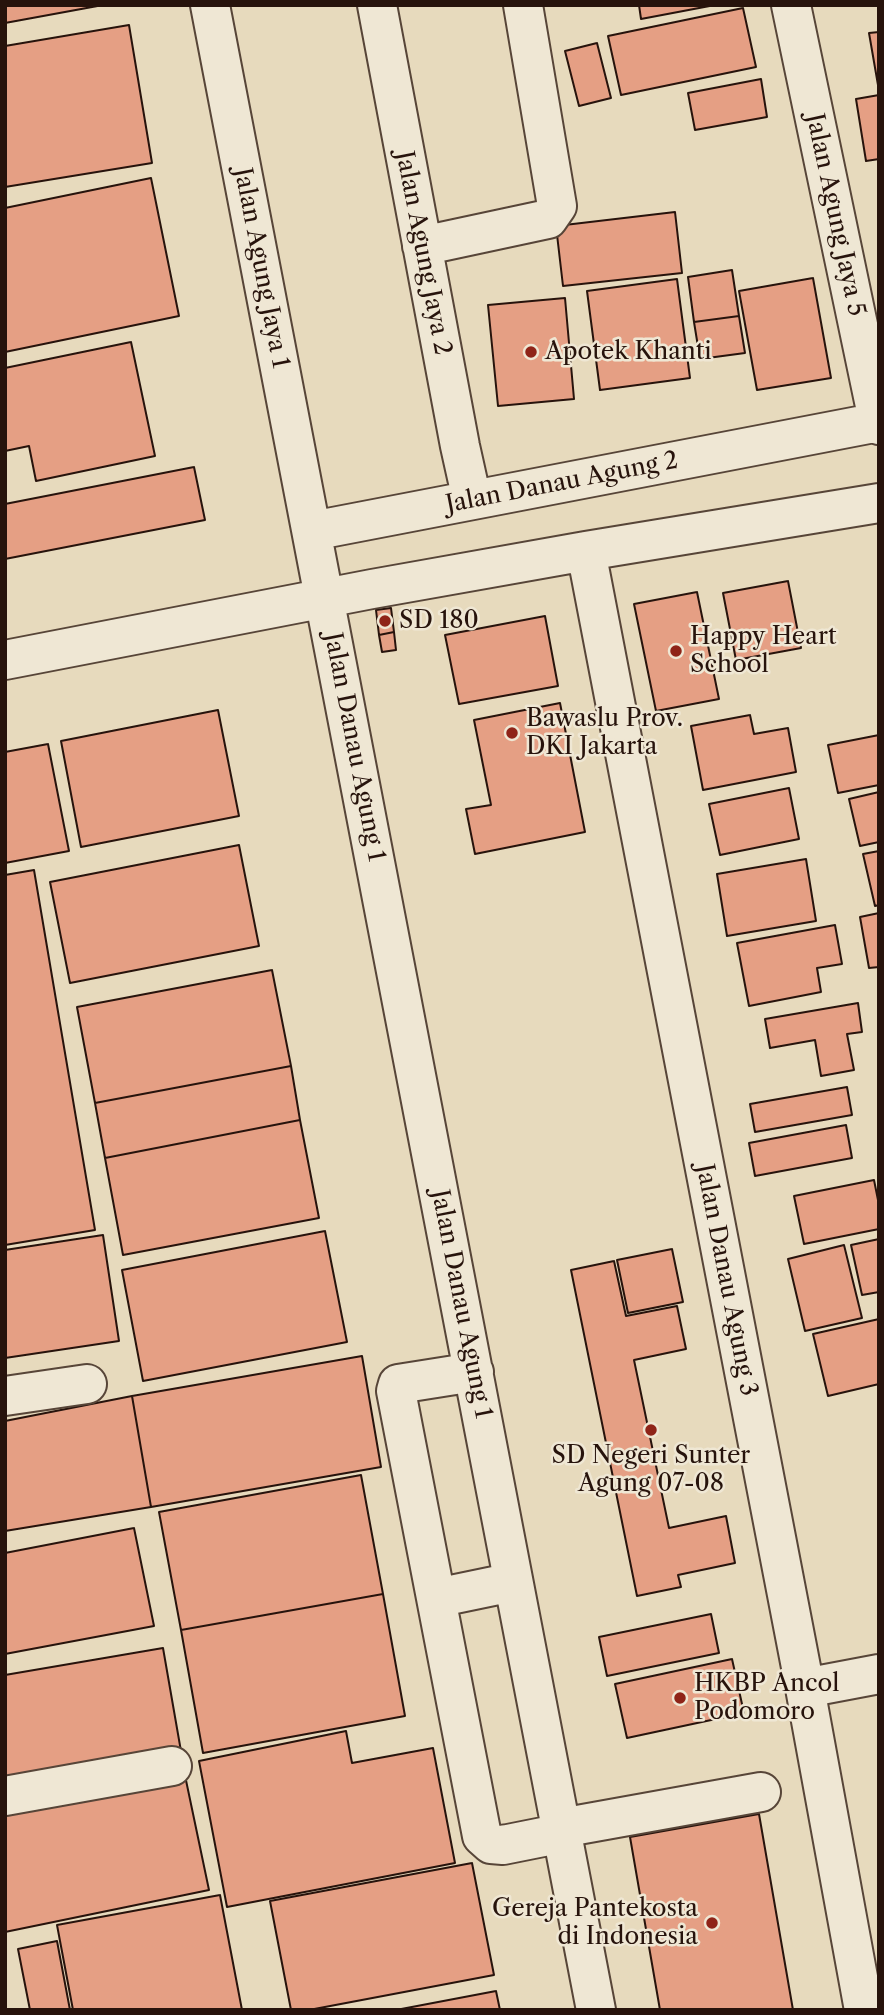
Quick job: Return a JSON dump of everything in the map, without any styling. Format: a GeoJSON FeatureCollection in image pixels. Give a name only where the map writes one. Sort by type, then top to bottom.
{"type":"FeatureCollection","features":[{"type":"Feature","properties":{"kind":"street","name":"Jalan Agung Jaya 1"},"geometry":{"type":"LineString","coordinates":[[210,5],[312,531]]}},
{"type":"Feature","properties":{"kind":"street","name":"Jalan Agung Jaya 2"},"geometry":{"type":"LineString","coordinates":[[377,5],[472,500]]}},
{"type":"Feature","properties":{"kind":"street"},"geometry":{"type":"LineString","coordinates":[[422,246],[548,219],[557,206],[523,5]]}},
{"type":"Feature","properties":{"kind":"street","name":"Jalan Agung Jaya 5"},"geometry":{"type":"LineString","coordinates":[[800,7],[879,423]]}},
{"type":"Feature","properties":{"kind":"street","name":"Jalan Danau Agung 2"},"geometry":{"type":"LineString","coordinates":[[312,531],[879,423]]}},
{"type":"Feature","properties":{"kind":"street"},"geometry":{"type":"LineString","coordinates":[[5,660],[372,589],[879,503]]}},
{"type":"Feature","properties":{"kind":"street"},"geometry":{"type":"LineString","coordinates":[[312,531],[325,598]]}},
{"type":"Feature","properties":{"kind":"street","name":"Jalan Danau Agung 3"},"geometry":{"type":"LineString","coordinates":[[586,551],[805,1688],[865,1933],[864,2010]]}},
{"type":"Feature","properties":{"kind":"street","name":"Jalan Danau Agung 1"},"geometry":{"type":"LineString","coordinates":[[325,598],[596,2010]]}},
{"type":"Feature","properties":{"kind":"street"},"geometry":{"type":"LineString","coordinates":[[474,1372],[398,1384],[396,1391],[482,1836],[491,1844],[503,1845],[761,1792]]}},
{"type":"Feature","properties":{"kind":"street"},"geometry":{"type":"LineString","coordinates":[[5,1396],[87,1384]]}},
{"type":"Feature","properties":{"kind":"street"},"geometry":{"type":"LineString","coordinates":[[436,1598],[513,1582]]}},
{"type":"Feature","properties":{"kind":"street"},"geometry":{"type":"LineString","coordinates":[[805,1688],[879,1674]]}},
{"type":"Feature","properties":{"kind":"street"},"geometry":{"type":"LineString","coordinates":[[5,1796],[172,1766]]}},
{"type":"Feature","properties":{"kind":"building"},"geometry":{"type":"Polygon","coordinates":[[[5,5],[103,5],[5,23],[5,5]]]}},
{"type":"Feature","properties":{"kind":"building"},"geometry":{"type":"Polygon","coordinates":[[[639,5],[715,5],[641,19],[639,5]]]}},
{"type":"Feature","properties":{"kind":"building"},"geometry":{"type":"Polygon","coordinates":[[[743,8],[756,67],[621,95],[608,36],[743,8]]]}},
{"type":"Feature","properties":{"kind":"building"},"geometry":{"type":"Polygon","coordinates":[[[129,25],[152,163],[5,187],[5,46],[129,25]]]}},
{"type":"Feature","properties":{"kind":"building"},"geometry":{"type":"Polygon","coordinates":[[[879,32],[879,85],[878,85],[869,33],[879,32]]]}},
{"type":"Feature","properties":{"kind":"building"},"geometry":{"type":"Polygon","coordinates":[[[597,43],[611,98],[579,106],[565,51],[597,43]]]}},
{"type":"Feature","properties":{"kind":"building"},"geometry":{"type":"Polygon","coordinates":[[[761,79],[767,117],[695,130],[688,93],[761,79]]]}},
{"type":"Feature","properties":{"kind":"building"},"geometry":{"type":"Polygon","coordinates":[[[879,95],[879,159],[866,161],[856,99],[879,95]]]}},
{"type":"Feature","properties":{"kind":"building"},"geometry":{"type":"Polygon","coordinates":[[[151,178],[179,316],[5,352],[5,208],[151,178]]]}},
{"type":"Feature","properties":{"kind":"building"},"geometry":{"type":"Polygon","coordinates":[[[675,212],[682,273],[563,286],[556,226],[675,212]]]}},
{"type":"Feature","properties":{"kind":"building"},"geometry":{"type":"Polygon","coordinates":[[[732,270],[739,316],[694,322],[688,277],[732,270]]]}},
{"type":"Feature","properties":{"kind":"building"},"geometry":{"type":"Polygon","coordinates":[[[813,278],[831,378],[757,390],[739,291],[813,278]]]}},
{"type":"Feature","properties":{"kind":"building"},"geometry":{"type":"Polygon","coordinates":[[[677,279],[690,378],[600,390],[587,291],[677,279]]]}},
{"type":"Feature","properties":{"kind":"building","name":"Apotek Khanti"},"geometry":{"type":"Polygon","coordinates":[[[565,298],[574,399],[498,406],[488,305],[565,298]]]}},
{"type":"Feature","properties":{"kind":"building"},"geometry":{"type":"Polygon","coordinates":[[[739,316],[745,353],[700,359],[694,322],[739,316]]]}},
{"type":"Feature","properties":{"kind":"building"},"geometry":{"type":"Polygon","coordinates":[[[131,342],[155,456],[36,481],[29,446],[5,451],[5,368],[131,342]]]}},
{"type":"Feature","properties":{"kind":"building"},"geometry":{"type":"Polygon","coordinates":[[[194,467],[205,520],[5,559],[5,504],[194,467]]]}},
{"type":"Feature","properties":{"kind":"building"},"geometry":{"type":"Polygon","coordinates":[[[788,581],[801,648],[736,660],[723,593],[788,581]]]}},
{"type":"Feature","properties":{"kind":"building","name":"Happy Heart School"},"geometry":{"type":"Polygon","coordinates":[[[697,592],[719,699],[656,711],[634,604],[697,592]]]}},
{"type":"Feature","properties":{"kind":"building","name":"SD 180"},"geometry":{"type":"Polygon","coordinates":[[[391,608],[394,632],[379,635],[376,610],[391,608]]]}},
{"type":"Feature","properties":{"kind":"building"},"geometry":{"type":"Polygon","coordinates":[[[545,616],[558,686],[459,704],[445,635],[545,616]]]}},
{"type":"Feature","properties":{"kind":"building"},"geometry":{"type":"Polygon","coordinates":[[[394,632],[396,650],[382,652],[379,635],[394,632]]]}},
{"type":"Feature","properties":{"kind":"building"},"geometry":{"type":"Polygon","coordinates":[[[560,703],[585,832],[475,854],[466,809],[491,805],[474,720],[560,703]]]}},
{"type":"Feature","properties":{"kind":"building"},"geometry":{"type":"Polygon","coordinates":[[[218,710],[239,816],[81,847],[61,741],[218,710]]]}},
{"type":"Feature","properties":{"kind":"building"},"geometry":{"type":"Polygon","coordinates":[[[750,715],[754,734],[788,728],[796,772],[703,790],[691,726],[750,715]]]}},
{"type":"Feature","properties":{"kind":"building"},"geometry":{"type":"Polygon","coordinates":[[[879,735],[879,785],[838,793],[828,745],[879,735]]]}},
{"type":"Feature","properties":{"kind":"building"},"geometry":{"type":"Polygon","coordinates":[[[48,744],[69,851],[5,863],[5,752],[48,744]]]}},
{"type":"Feature","properties":{"kind":"building"},"geometry":{"type":"Polygon","coordinates":[[[789,788],[799,839],[720,855],[709,804],[789,788]]]}},
{"type":"Feature","properties":{"kind":"building"},"geometry":{"type":"Polygon","coordinates":[[[879,792],[879,842],[860,846],[849,799],[879,792]]]}},
{"type":"Feature","properties":{"kind":"building"},"geometry":{"type":"Polygon","coordinates":[[[239,845],[259,946],[70,983],[50,882],[239,845]]]}},
{"type":"Feature","properties":{"kind":"building"},"geometry":{"type":"Polygon","coordinates":[[[879,851],[879,905],[875,906],[863,854],[879,851]]]}},
{"type":"Feature","properties":{"kind":"building"},"geometry":{"type":"Polygon","coordinates":[[[806,859],[816,921],[727,936],[717,874],[806,859]]]}},
{"type":"Feature","properties":{"kind":"building"},"geometry":{"type":"Polygon","coordinates":[[[34,870],[95,1230],[5,1245],[5,875],[34,870]]]}},
{"type":"Feature","properties":{"kind":"building"},"geometry":{"type":"Polygon","coordinates":[[[879,913],[879,967],[869,968],[860,917],[879,913]]]}},
{"type":"Feature","properties":{"kind":"building"},"geometry":{"type":"Polygon","coordinates":[[[835,925],[842,964],[817,968],[821,992],[749,1006],[737,943],[835,925]]]}},
{"type":"Feature","properties":{"kind":"building"},"geometry":{"type":"Polygon","coordinates":[[[272,970],[291,1066],[95,1103],[77,1007],[272,970]]]}},
{"type":"Feature","properties":{"kind":"building"},"geometry":{"type":"Polygon","coordinates":[[[858,1003],[862,1032],[847,1034],[854,1070],[821,1076],[815,1040],[770,1048],[765,1019],[858,1003]]]}},
{"type":"Feature","properties":{"kind":"building"},"geometry":{"type":"Polygon","coordinates":[[[291,1066],[300,1120],[105,1158],[95,1103],[291,1066]]]}},
{"type":"Feature","properties":{"kind":"building"},"geometry":{"type":"Polygon","coordinates":[[[847,1087],[852,1115],[755,1132],[750,1104],[847,1087]]]}},
{"type":"Feature","properties":{"kind":"building"},"geometry":{"type":"Polygon","coordinates":[[[300,1120],[319,1218],[123,1255],[105,1158],[300,1120]]]}},
{"type":"Feature","properties":{"kind":"building"},"geometry":{"type":"Polygon","coordinates":[[[846,1125],[852,1158],[755,1176],[749,1143],[846,1125]]]}},
{"type":"Feature","properties":{"kind":"building"},"geometry":{"type":"Polygon","coordinates":[[[874,1180],[879,1205],[879,1229],[804,1244],[794,1196],[874,1180]]]}},
{"type":"Feature","properties":{"kind":"building"},"geometry":{"type":"Polygon","coordinates":[[[325,1231],[347,1342],[143,1381],[122,1270],[325,1231]]]}},
{"type":"Feature","properties":{"kind":"building"},"geometry":{"type":"Polygon","coordinates":[[[103,1235],[119,1341],[5,1358],[5,1250],[103,1235]]]}},
{"type":"Feature","properties":{"kind":"building"},"geometry":{"type":"Polygon","coordinates":[[[879,1239],[879,1292],[862,1295],[851,1245],[879,1239]]]}},
{"type":"Feature","properties":{"kind":"building"},"geometry":{"type":"Polygon","coordinates":[[[844,1245],[862,1318],[805,1331],[788,1259],[844,1245]]]}},
{"type":"Feature","properties":{"kind":"building"},"geometry":{"type":"Polygon","coordinates":[[[672,1249],[683,1302],[628,1313],[617,1260],[672,1249]]]}},
{"type":"Feature","properties":{"kind":"building"},"geometry":{"type":"Polygon","coordinates":[[[614,1261],[626,1316],[677,1306],[686,1349],[634,1360],[669,1528],[726,1516],[735,1563],[678,1575],[681,1587],[637,1596],[571,1270],[614,1261]]]}},
{"type":"Feature","properties":{"kind":"building"},"geometry":{"type":"Polygon","coordinates":[[[879,1319],[879,1384],[828,1396],[813,1334],[879,1319]]]}},
{"type":"Feature","properties":{"kind":"building"},"geometry":{"type":"Polygon","coordinates":[[[362,1356],[381,1467],[151,1507],[132,1396],[362,1356]]]}},
{"type":"Feature","properties":{"kind":"building"},"geometry":{"type":"Polygon","coordinates":[[[132,1396],[151,1507],[5,1531],[5,1421],[132,1396]]]}},
{"type":"Feature","properties":{"kind":"building"},"geometry":{"type":"Polygon","coordinates":[[[361,1475],[383,1594],[181,1630],[159,1512],[361,1475]]]}},
{"type":"Feature","properties":{"kind":"building"},"geometry":{"type":"Polygon","coordinates":[[[134,1528],[154,1626],[5,1654],[5,1553],[134,1528]]]}},
{"type":"Feature","properties":{"kind":"building"},"geometry":{"type":"Polygon","coordinates":[[[383,1594],[405,1716],[203,1753],[181,1630],[383,1594]]]}},
{"type":"Feature","properties":{"kind":"building"},"geometry":{"type":"Polygon","coordinates":[[[711,1614],[719,1653],[607,1676],[599,1637],[711,1614]]]}},
{"type":"Feature","properties":{"kind":"building"},"geometry":{"type":"Polygon","coordinates":[[[163,1648],[182,1757],[5,1787],[5,1675],[163,1648]]]}},
{"type":"Feature","properties":{"kind":"building","name":"HKBP Ancol Podomoro"},"geometry":{"type":"Polygon","coordinates":[[[732,1659],[744,1713],[627,1738],[615,1684],[732,1659]]]}},
{"type":"Feature","properties":{"kind":"building"},"geometry":{"type":"Polygon","coordinates":[[[346,1731],[352,1763],[433,1748],[455,1863],[227,1907],[199,1761],[346,1731]]]}},
{"type":"Feature","properties":{"kind":"building"},"geometry":{"type":"Polygon","coordinates":[[[183,1766],[209,1890],[5,1932],[5,1803],[183,1766]]]}},
{"type":"Feature","properties":{"kind":"building","name":"Gereja Pantekosta di Indonesia"},"geometry":{"type":"Polygon","coordinates":[[[759,1814],[793,2010],[660,2010],[630,1837],[759,1814]]]}},
{"type":"Feature","properties":{"kind":"building"},"geometry":{"type":"Polygon","coordinates":[[[472,1863],[494,1975],[309,2010],[291,2010],[270,1901],[472,1863]]]}},
{"type":"Feature","properties":{"kind":"building"},"geometry":{"type":"Polygon","coordinates":[[[220,1895],[242,2010],[73,2010],[57,1925],[220,1895]]]}},
{"type":"Feature","properties":{"kind":"building"},"geometry":{"type":"Polygon","coordinates":[[[57,1941],[70,2010],[30,2010],[18,1949],[57,1941]]]}},
{"type":"Feature","properties":{"kind":"building"},"geometry":{"type":"Polygon","coordinates":[[[496,1991],[500,2010],[396,2010],[496,1991]]]}},
{"type":"Feature","properties":{"kind":"place","name":"Apotek Khanti"},"geometry":{"type":"Point","coordinates":[531,352]}},
{"type":"Feature","properties":{"kind":"place","name":"SD 180"},"geometry":{"type":"Point","coordinates":[385,621]}},
{"type":"Feature","properties":{"kind":"place","name":"Happy Heart School"},"geometry":{"type":"Point","coordinates":[676,651]}},
{"type":"Feature","properties":{"kind":"place","name":"Bawaslu Prov. DKI Jakarta"},"geometry":{"type":"Point","coordinates":[512,733]}},
{"type":"Feature","properties":{"kind":"place","name":"SD Negeri Sunter Agung 07-08"},"geometry":{"type":"Point","coordinates":[651,1430]}},
{"type":"Feature","properties":{"kind":"place","name":"HKBP Ancol Podomoro"},"geometry":{"type":"Point","coordinates":[680,1698]}},
{"type":"Feature","properties":{"kind":"place","name":"Gereja Pantekosta di Indonesia"},"geometry":{"type":"Point","coordinates":[712,1923]}}]}
